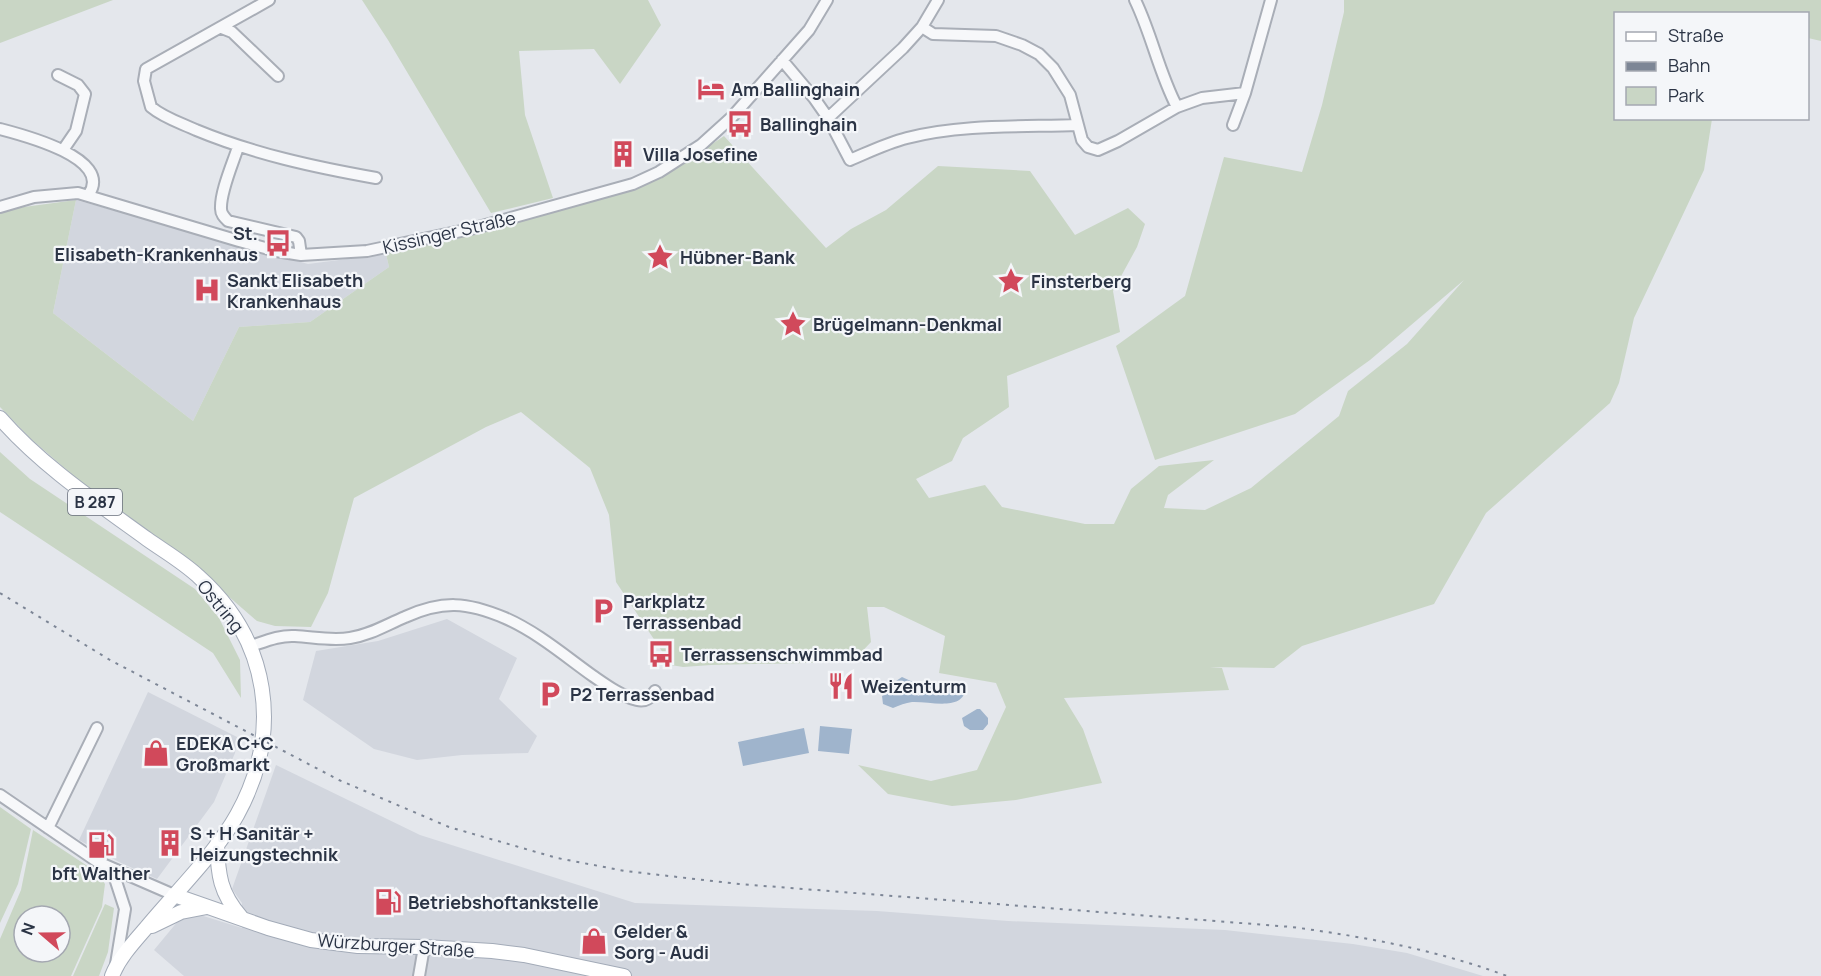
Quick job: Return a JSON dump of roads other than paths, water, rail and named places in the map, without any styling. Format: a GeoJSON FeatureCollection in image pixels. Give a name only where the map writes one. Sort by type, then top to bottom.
{"type":"FeatureCollection","features":[{"type":"Feature","properties":{"kind":"main road","name":"Ostring"},"geometry":{"type":"LineString","coordinates":[[0,418],[16,436],[88,497],[198,576],[230,611],[251,646],[258,667],[265,721],[253,782],[241,807],[217,844],[145,929],[114,972]]}},
{"type":"Feature","properties":{"kind":"main road"},"geometry":{"type":"LineString","coordinates":[[217,844],[218,870],[222,890],[230,905],[242,918]]}},
{"type":"Feature","properties":{"kind":"main road","name":"Würzburger Straße"},"geometry":{"type":"LineString","coordinates":[[174,895],[311,940],[358,946],[424,947],[524,955],[624,976]]}},
{"type":"Feature","properties":{"kind":"main road"},"geometry":{"type":"LineString","coordinates":[[145,929],[181,912],[209,906]]}},
{"type":"Feature","properties":{"kind":"street"},"geometry":{"type":"LineString","coordinates":[[269,0],[146,69],[144,81],[151,107],[156,112],[238,147],[309,166],[376,178]]}},
{"type":"Feature","properties":{"kind":"street","name":"Kissinger Straße"},"geometry":{"type":"LineString","coordinates":[[0,207],[34,197],[78,193],[239,241],[301,255],[340,254],[388,247],[475,228],[633,184],[659,172],[715,134],[809,30],[827,0]]}},
{"type":"Feature","properties":{"kind":"street"},"geometry":{"type":"LineString","coordinates":[[828,118],[903,48],[922,27],[938,0]]}},
{"type":"Feature","properties":{"kind":"street"},"geometry":{"type":"LineString","coordinates":[[1135,0],[1167,88],[1177,107]]}},
{"type":"Feature","properties":{"kind":"street"},"geometry":{"type":"LineString","coordinates":[[1233,125],[1245,93],[1271,0]]}},
{"type":"Feature","properties":{"kind":"street"},"geometry":{"type":"LineString","coordinates":[[922,27],[933,34],[996,36],[1039,54],[1053,68],[1070,95],[1082,140],[1088,147],[1098,150],[1177,107],[1202,98],[1245,93]]}},
{"type":"Feature","properties":{"kind":"street"},"geometry":{"type":"LineString","coordinates":[[222,28],[232,32],[278,76]]}},
{"type":"Feature","properties":{"kind":"street"},"geometry":{"type":"LineString","coordinates":[[782,60],[828,118],[850,160],[909,137],[960,129],[1078,125]]}},
{"type":"Feature","properties":{"kind":"street"},"geometry":{"type":"LineString","coordinates":[[58,75],[78,85],[85,94],[75,131],[63,150]]}},
{"type":"Feature","properties":{"kind":"street"},"geometry":{"type":"LineString","coordinates":[[0,129],[33,138],[63,150],[89,168],[93,177],[92,190],[89,195]]}},
{"type":"Feature","properties":{"kind":"street"},"geometry":{"type":"LineString","coordinates":[[238,147],[223,196],[221,208],[223,216],[228,221],[296,237],[299,241],[301,255]]}},
{"type":"Feature","properties":{"kind":"street"},"geometry":{"type":"LineString","coordinates":[[251,646],[274,638],[294,636],[328,640],[349,638],[371,633],[407,616],[443,604],[453,604],[488,612],[521,627],[627,696],[645,700],[656,691]]}},
{"type":"Feature","properties":{"kind":"street"},"geometry":{"type":"LineString","coordinates":[[48,828],[97,728]]}},
{"type":"Feature","properties":{"kind":"street"},"geometry":{"type":"LineString","coordinates":[[0,795],[98,862],[174,895]]}},
{"type":"Feature","properties":{"kind":"street"},"geometry":{"type":"LineString","coordinates":[[112,868],[125,909],[114,972]]}},
{"type":"Feature","properties":{"kind":"street"},"geometry":{"type":"LineString","coordinates":[[419,976],[424,947]]}},
{"type":"Feature","properties":{"kind":"water"},"geometry":{"type":"Polygon","coordinates":[[[902,677],[913,682],[914,691],[918,696],[923,694],[924,687],[963,684],[966,688],[964,695],[952,703],[912,702],[893,708],[883,704],[882,696],[892,690],[896,681],[902,677]]]}},
{"type":"Feature","properties":{"kind":"water"},"geometry":{"type":"Polygon","coordinates":[[[980,709],[988,718],[988,724],[983,730],[970,730],[964,726],[962,718],[980,709]]]}},
{"type":"Feature","properties":{"kind":"water"},"geometry":{"type":"Polygon","coordinates":[[[820,726],[852,729],[849,754],[818,751],[820,726]]]}},
{"type":"Feature","properties":{"kind":"water"},"geometry":{"type":"Polygon","coordinates":[[[804,728],[809,753],[743,766],[738,742],[804,728]]]}},
{"type":"Feature","properties":{"kind":"railway"},"geometry":{"type":"LineString","coordinates":[[0,593],[110,660],[339,780],[449,827],[557,858],[625,871],[739,884],[1292,927],[1401,946],[1454,959],[1507,976]]}},
{"type":"Feature","properties":{"kind":"place","name":"Am Ballinghain"},"geometry":{"type":"Point","coordinates":[711,89]}},
{"type":"Feature","properties":{"kind":"place","name":"Ballinghain"},"geometry":{"type":"Point","coordinates":[740,124]}},
{"type":"Feature","properties":{"kind":"place","name":"Villa Josefine"},"geometry":{"type":"Point","coordinates":[623,154]}},
{"type":"Feature","properties":{"kind":"place","name":"St. Elisabeth-Krankenhaus"},"geometry":{"type":"Point","coordinates":[278,243]}},
{"type":"Feature","properties":{"kind":"place","name":"Hübner-Bank"},"geometry":{"type":"Point","coordinates":[660,257]}},
{"type":"Feature","properties":{"kind":"place","name":"Finsterberg"},"geometry":{"type":"Point","coordinates":[1011,281]}},
{"type":"Feature","properties":{"kind":"place","name":"Sankt Elisabeth Krankenhaus"},"geometry":{"type":"Point","coordinates":[207,290]}},
{"type":"Feature","properties":{"kind":"place","name":"Brügelmann-Denkmal"},"geometry":{"type":"Point","coordinates":[793,324]}},
{"type":"Feature","properties":{"kind":"place","name":"Parkplatz Terrassenbad"},"geometry":{"type":"Point","coordinates":[603,611]}},
{"type":"Feature","properties":{"kind":"place","name":"Terrassenschwimmbad"},"geometry":{"type":"Point","coordinates":[661,654]}},
{"type":"Feature","properties":{"kind":"place","name":"Weizenturm"},"geometry":{"type":"Point","coordinates":[841,686]}},
{"type":"Feature","properties":{"kind":"place","name":"P2 Terrassenbad"},"geometry":{"type":"Point","coordinates":[550,694]}},
{"type":"Feature","properties":{"kind":"place","name":"EDEKA C+C Großmarkt"},"geometry":{"type":"Point","coordinates":[156,753]}},
{"type":"Feature","properties":{"kind":"place","name":"S + H Sanitär + Heizungstechnik"},"geometry":{"type":"Point","coordinates":[170,843]}},
{"type":"Feature","properties":{"kind":"place","name":"bft Walther"},"geometry":{"type":"Point","coordinates":[101,845]}},
{"type":"Feature","properties":{"kind":"place","name":"Betriebshoftankstelle"},"geometry":{"type":"Point","coordinates":[388,902]}},
{"type":"Feature","properties":{"kind":"place","name":"Gelder & Sorg - Audi"},"geometry":{"type":"Point","coordinates":[594,941]}}]}
